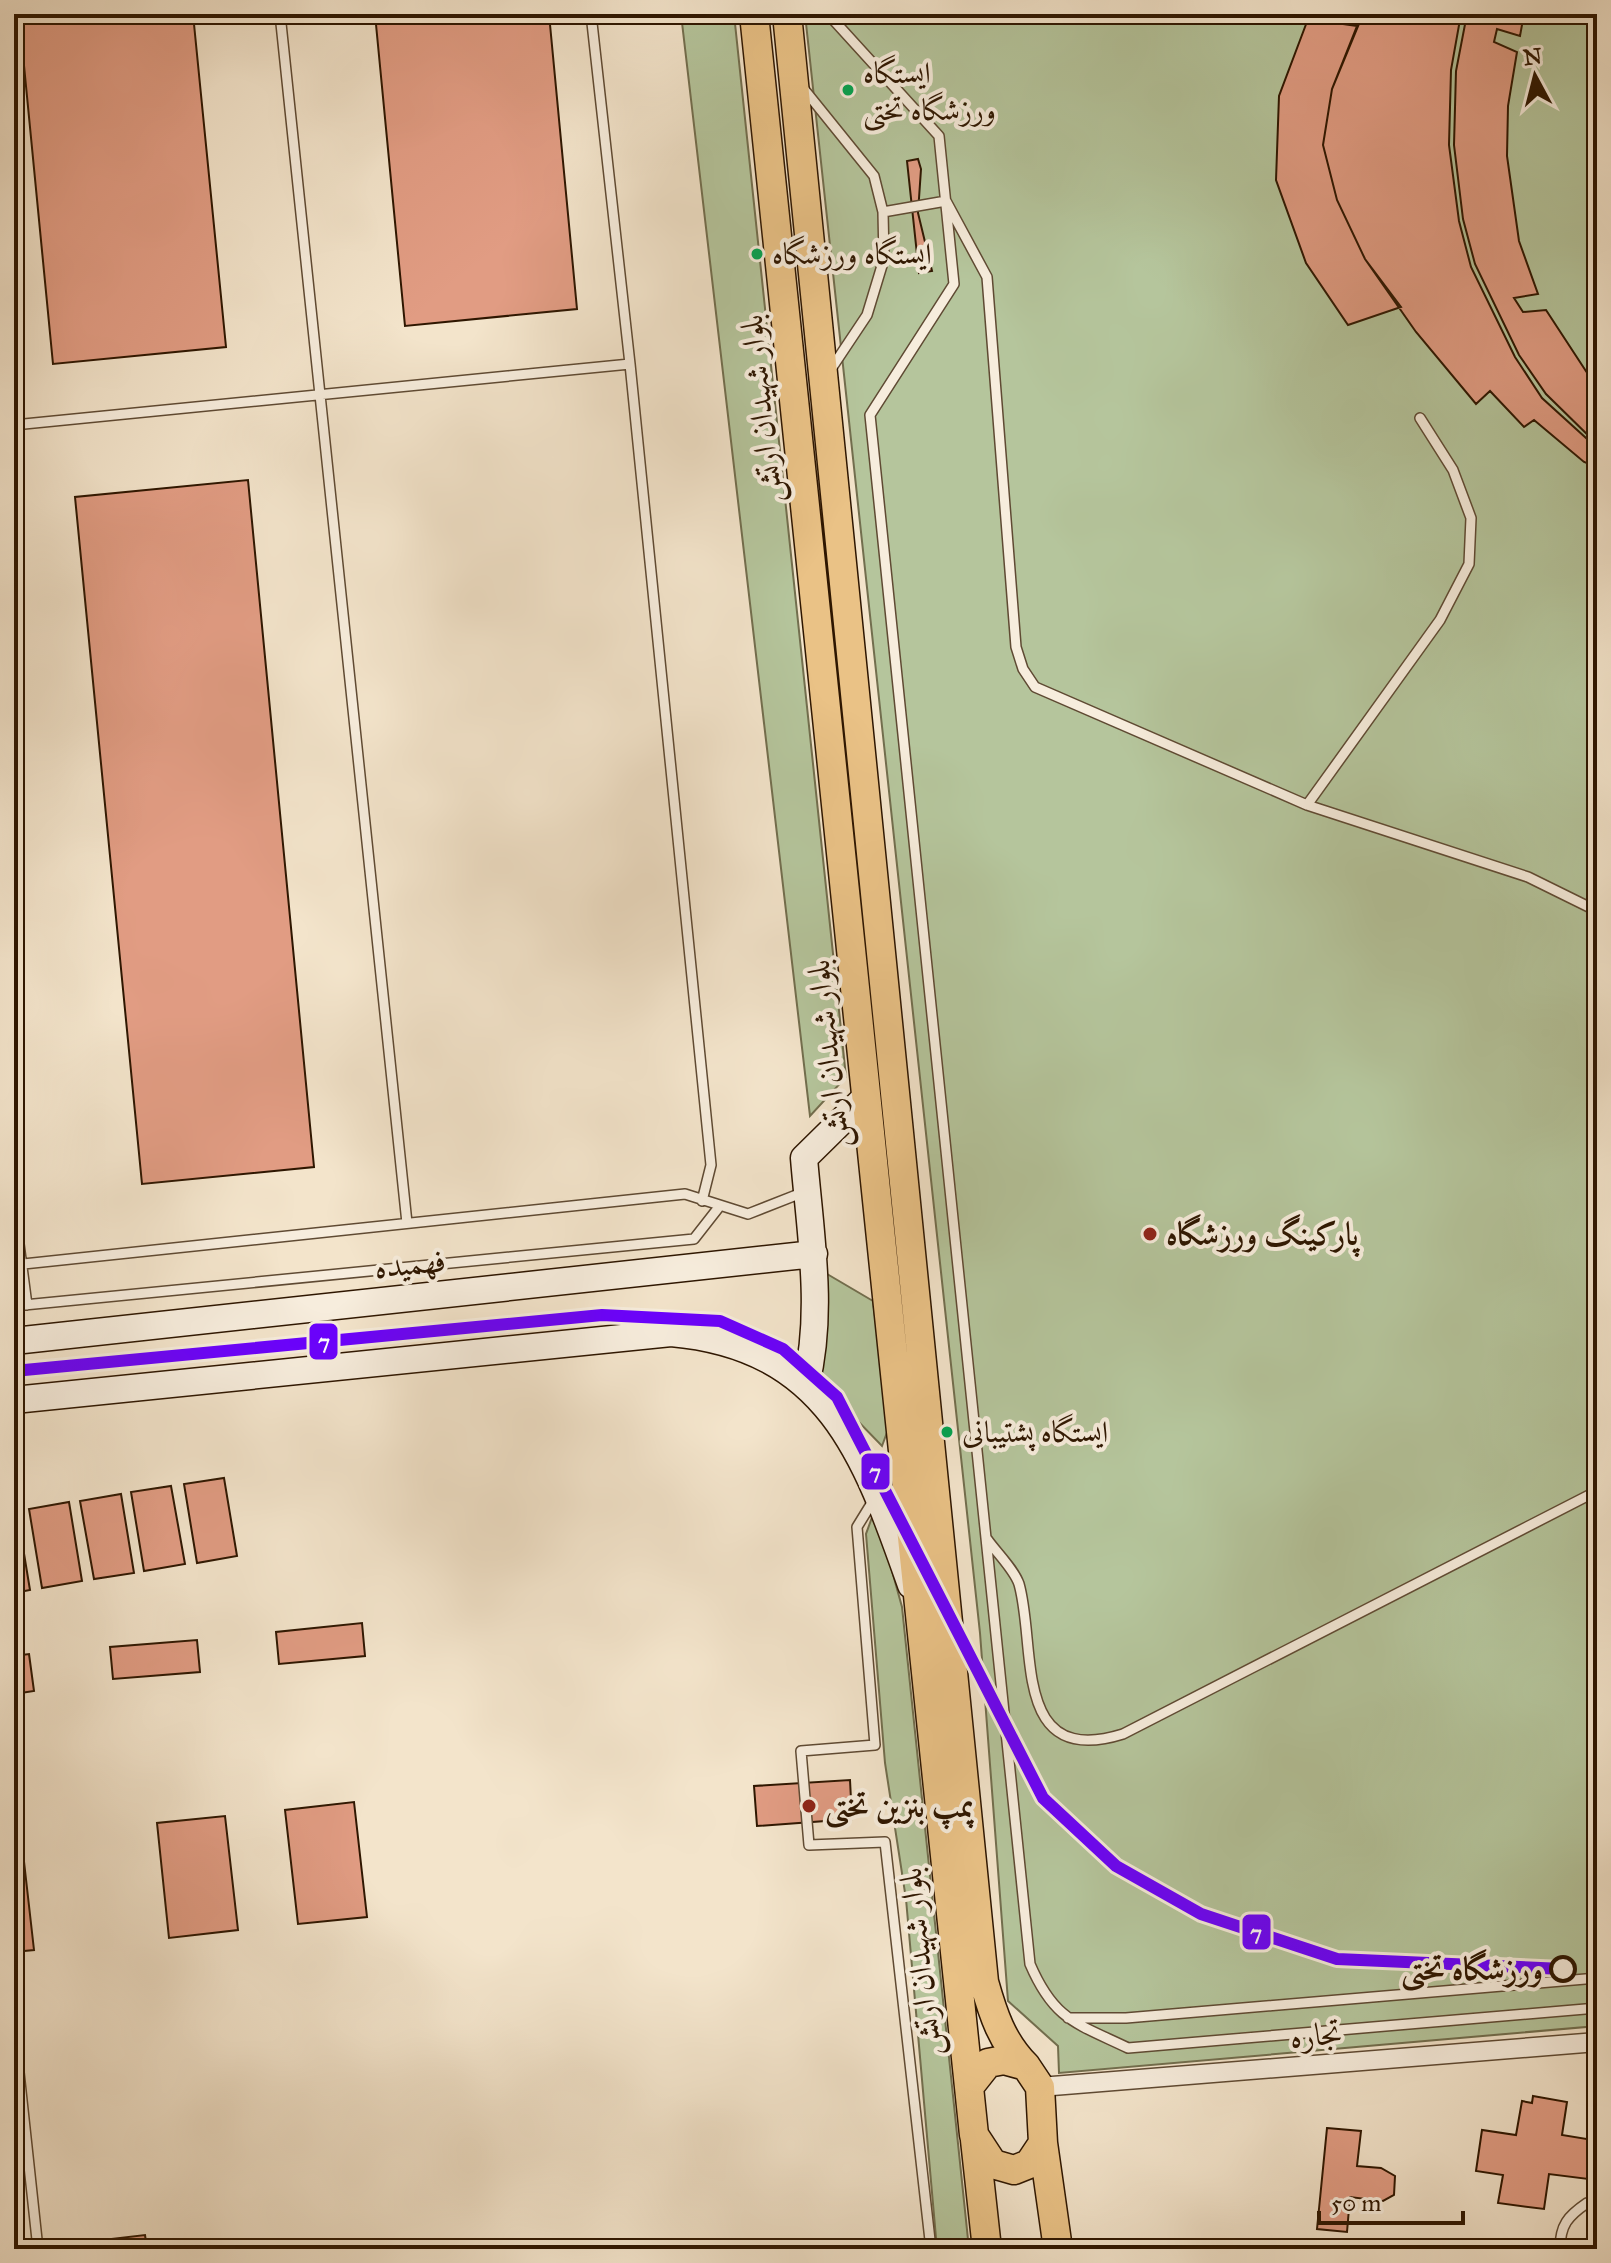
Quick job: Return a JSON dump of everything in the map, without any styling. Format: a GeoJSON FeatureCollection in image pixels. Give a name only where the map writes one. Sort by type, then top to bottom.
{"type":"FeatureCollection","features":[{"type":"Feature","properties":{"kind":"main road","name":"بلوار شهیدان ارتش"},"geometry":{"type":"LineString","coordinates":[[754,14],[969,2087]]}},
{"type":"Feature","properties":{"kind":"main road","name":"بلوار شهیدان ارتش"},"geometry":{"type":"LineString","coordinates":[[787,14],[984,1982],[994,2017],[1011,2051],[1033,2076]]}},
{"type":"Feature","properties":{"kind":"main road"},"geometry":{"type":"LineString","coordinates":[[806,1384],[812,1359],[814,1254],[804,1158],[866,1097]]}},
{"type":"Feature","properties":{"kind":"main road","name":"فهمیده"},"geometry":{"type":"LineString","coordinates":[[14,1341],[814,1254]]}},
{"type":"Feature","properties":{"kind":"main road"},"geometry":{"type":"LineString","coordinates":[[14,1400],[671,1333],[700,1335],[773,1359],[806,1384],[849,1438],[878,1493],[917,1602]]}},
{"type":"Feature","properties":{"kind":"main road"},"geometry":{"type":"LineString","coordinates":[[987,2249],[969,2087],[988,2063],[1004,2060],[1033,2076],[1058,2249]]}},
{"type":"Feature","properties":{"kind":"main road"},"geometry":{"type":"LineString","coordinates":[[974,2135],[993,2164],[1014,2170],[1029,2164],[1043,2143]]}},
{"type":"Feature","properties":{"kind":"street","name":"تجاره"},"geometry":{"type":"LineString","coordinates":[[1033,2076],[1597,2042]]}},
{"type":"Feature","properties":{"kind":"lane"},"geometry":{"type":"LineString","coordinates":[[280,14],[407,1223]]}},
{"type":"Feature","properties":{"kind":"lane"},"geometry":{"type":"LineString","coordinates":[[591,14],[630,364],[711,1165],[702,1201]]}},
{"type":"Feature","properties":{"kind":"lane"},"geometry":{"type":"LineString","coordinates":[[828,14],[939,136],[946,201],[954,284],[870,415],[1030,1964],[1043,1994],[1065,2018],[1128,2048],[1597,2008]]}},
{"type":"Feature","properties":{"kind":"lane"},"geometry":{"type":"LineString","coordinates":[[794,77],[874,176],[883,212],[884,259],[867,315],[825,379]]}},
{"type":"Feature","properties":{"kind":"lane"},"geometry":{"type":"LineString","coordinates":[[883,212],[946,201]]}},
{"type":"Feature","properties":{"kind":"lane"},"geometry":{"type":"LineString","coordinates":[[946,201],[987,277],[1016,647],[1023,669],[1035,687],[1307,805],[1528,877],[1597,911]]}},
{"type":"Feature","properties":{"kind":"lane"},"geometry":{"type":"LineString","coordinates":[[14,425],[630,364]]}},
{"type":"Feature","properties":{"kind":"lane"},"geometry":{"type":"LineString","coordinates":[[1307,805],[1440,620],[1469,564],[1471,518],[1453,470],[1420,418]]}},
{"type":"Feature","properties":{"kind":"lane"},"geometry":{"type":"LineString","coordinates":[[17,1265],[685,1194],[748,1214],[807,1190]]}},
{"type":"Feature","properties":{"kind":"lane"},"geometry":{"type":"LineString","coordinates":[[14,1206],[17,1265],[27,1305]]}},
{"type":"Feature","properties":{"kind":"lane"},"geometry":{"type":"LineString","coordinates":[[14,1306],[694,1239],[719,1207]]}},
{"type":"Feature","properties":{"kind":"lane"},"geometry":{"type":"LineString","coordinates":[[986,1537],[1018,1582],[1034,1700],[1045,1718],[1061,1732],[1081,1740],[1103,1741],[1123,1734],[1597,1491]]}},
{"type":"Feature","properties":{"kind":"lane"},"geometry":{"type":"LineString","coordinates":[[878,1493],[857,1527],[875,1745],[801,1751],[809,1845],[885,1842],[931,2249]]}},
{"type":"Feature","properties":{"kind":"lane"},"geometry":{"type":"LineString","coordinates":[[1065,2018],[1126,2018],[1597,1978]]}},
{"type":"Feature","properties":{"kind":"lane"},"geometry":{"type":"LineString","coordinates":[[14,2026],[38,2249]]}},
{"type":"Feature","properties":{"kind":"lane"},"geometry":{"type":"LineString","coordinates":[[1560,2249],[1562,2227],[1569,2215],[1587,2203],[1597,2204]]}},
{"type":"Feature","properties":{"kind":"green space"},"geometry":{"type":"Polygon","coordinates":[[[681,14],[734,14],[846,1077],[810,1116],[681,14]]]}},
{"type":"Feature","properties":{"kind":"green space","name":"ورزشگاه تختی"},"geometry":{"type":"Polygon","coordinates":[[[805,14],[1597,14],[1597,2026],[1059,2073],[1058,2046],[1008,2001],[980,1633],[805,14]]]}},
{"type":"Feature","properties":{"kind":"green space"},"geometry":{"type":"Polygon","coordinates":[[[822,1271],[873,1301],[889,1427],[882,1446],[818,1380],[822,1271]]]}},
{"type":"Feature","properties":{"kind":"green space"},"geometry":{"type":"Polygon","coordinates":[[[875,1509],[902,1607],[969,2249],[937,2249],[906,1899],[885,1763],[866,1534],[875,1509]]]}},
{"type":"Feature","properties":{"kind":"building"},"geometry":{"type":"Polygon","coordinates":[[[19,14],[193,14],[226,347],[53,364],[19,14]]]}},
{"type":"Feature","properties":{"kind":"building"},"geometry":{"type":"Polygon","coordinates":[[[375,14],[549,14],[577,309],[405,326],[375,14]]]}},
{"type":"Feature","properties":{"kind":"building"},"geometry":{"type":"Polygon","coordinates":[[[1363,14],[1461,14],[1451,70],[1449,145],[1459,221],[1471,267],[1515,357],[1542,398],[1597,448],[1597,467],[1584,462],[1534,420],[1524,427],[1490,391],[1476,404],[1416,332],[1365,259],[1337,200],[1323,145],[1332,89],[1363,14]]]}},
{"type":"Feature","properties":{"kind":"building"},"geometry":{"type":"Polygon","coordinates":[[[1467,14],[1524,14],[1520,36],[1497,29],[1494,42],[1517,52],[1508,106],[1507,156],[1519,241],[1538,294],[1514,298],[1523,312],[1546,310],[1597,388],[1597,402],[1589,409],[1597,415],[1597,444],[1546,394],[1519,355],[1475,264],[1463,219],[1454,145],[1456,71],[1467,14]]]}},
{"type":"Feature","properties":{"kind":"building"},"geometry":{"type":"Polygon","coordinates":[[[1308,19],[1357,26],[1332,89],[1323,145],[1337,200],[1365,259],[1401,307],[1348,325],[1306,263],[1276,180],[1279,96],[1308,19]]]}},
{"type":"Feature","properties":{"kind":"building"},"geometry":{"type":"Polygon","coordinates":[[[918,159],[921,169],[918,213],[932,271],[919,273],[907,161],[918,159]]]}},
{"type":"Feature","properties":{"kind":"building"},"geometry":{"type":"Polygon","coordinates":[[[248,480],[314,1167],[142,1184],[75,497],[248,480]]]}},
{"type":"Feature","properties":{"kind":"building"},"geometry":{"type":"Polygon","coordinates":[[[224,1478],[237,1556],[197,1563],[184,1484],[224,1478]]]}},
{"type":"Feature","properties":{"kind":"building"},"geometry":{"type":"Polygon","coordinates":[[[171,1486],[185,1564],[144,1571],[131,1492],[171,1486]]]}},
{"type":"Feature","properties":{"kind":"building"},"geometry":{"type":"Polygon","coordinates":[[[121,1494],[134,1573],[94,1579],[80,1501],[121,1494]]]}},
{"type":"Feature","properties":{"kind":"building"},"geometry":{"type":"Polygon","coordinates":[[[69,1502],[82,1581],[42,1588],[29,1509],[69,1502]]]}},
{"type":"Feature","properties":{"kind":"building"},"geometry":{"type":"Polygon","coordinates":[[[17,1511],[30,1590],[14,1593],[14,1512],[17,1511]]]}},
{"type":"Feature","properties":{"kind":"building"},"geometry":{"type":"Polygon","coordinates":[[[362,1623],[365,1656],[279,1664],[276,1632],[362,1623]]]}},
{"type":"Feature","properties":{"kind":"building"},"geometry":{"type":"Polygon","coordinates":[[[197,1640],[200,1672],[113,1679],[110,1647],[197,1640]]]}},
{"type":"Feature","properties":{"kind":"building"},"geometry":{"type":"Polygon","coordinates":[[[29,1654],[34,1691],[14,1694],[14,1656],[29,1654]]]}},
{"type":"Feature","properties":{"kind":"building"},"geometry":{"type":"Polygon","coordinates":[[[850,1780],[852,1819],[757,1826],[754,1786],[850,1780]]]}},
{"type":"Feature","properties":{"kind":"building"},"geometry":{"type":"Polygon","coordinates":[[[354,1802],[367,1917],[298,1924],[285,1810],[354,1802]]]}},
{"type":"Feature","properties":{"kind":"building"},"geometry":{"type":"Polygon","coordinates":[[[225,1816],[238,1930],[169,1938],[157,1823],[225,1816]]]}},
{"type":"Feature","properties":{"kind":"building"},"geometry":{"type":"Polygon","coordinates":[[[21,1835],[34,1950],[14,1952],[14,1836],[21,1835]]]}},
{"type":"Feature","properties":{"kind":"building"},"geometry":{"type":"Polygon","coordinates":[[[1533,2096],[1567,2102],[1562,2135],[1593,2140],[1588,2179],[1549,2174],[1544,2209],[1498,2203],[1503,2175],[1476,2171],[1482,2130],[1516,2135],[1522,2101],[1532,2103],[1533,2096]]]}},
{"type":"Feature","properties":{"kind":"building"},"geometry":{"type":"Polygon","coordinates":[[[1327,2128],[1361,2131],[1357,2166],[1381,2168],[1395,2176],[1394,2195],[1383,2201],[1350,2197],[1347,2232],[1317,2229],[1327,2128]]]}},
{"type":"Feature","properties":{"kind":"building"},"geometry":{"type":"Polygon","coordinates":[[[145,2235],[147,2249],[77,2249],[76,2243],[145,2235]]]}},
{"type":"Feature","properties":{"kind":"transit line","name":"7"},"geometry":{"type":"LineString","coordinates":[[14,1371],[602,1315],[720,1321],[783,1349],[837,1397],[1043,1798],[1116,1866],[1201,1914],[1337,1959],[1563,1969]]}},
{"type":"Feature","properties":{"kind":"place","name":"ایستگاه ورزشگاه تختی"},"geometry":{"type":"Point","coordinates":[848,90]}},
{"type":"Feature","properties":{"kind":"place","name":"ایستگاه ورزشگاه"},"geometry":{"type":"Point","coordinates":[757,254]}},
{"type":"Feature","properties":{"kind":"place","name":"پارکینگ ورزشگاه"},"geometry":{"type":"Point","coordinates":[1150,1234]}},
{"type":"Feature","properties":{"kind":"place","name":"ایستگاه پشتیبانی"},"geometry":{"type":"Point","coordinates":[947,1432]}},
{"type":"Feature","properties":{"kind":"place","name":"پمپ بنزین تختی"},"geometry":{"type":"Point","coordinates":[809,1806]}},
{"type":"Feature","properties":{"kind":"place","name":"ورزشگاه تختی"},"geometry":{"type":"Point","coordinates":[1563,1969]}}]}
